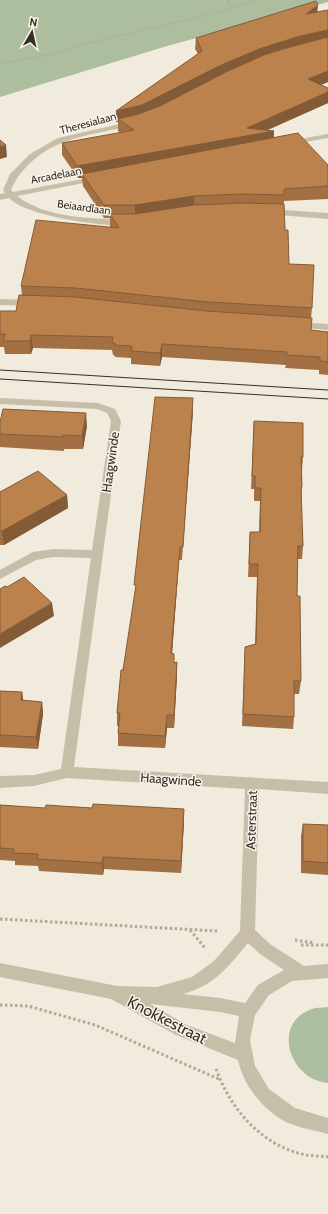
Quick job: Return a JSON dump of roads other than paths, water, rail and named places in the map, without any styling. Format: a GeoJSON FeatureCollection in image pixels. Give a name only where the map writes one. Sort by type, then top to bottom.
{"type":"FeatureCollection","features":[{"type":"Feature","properties":{"kind":"street","name":"Theresialaan"},"geometry":{"type":"LineString","coordinates":[[4,196],[13,176],[33,156],[61,140],[143,120]]}},
{"type":"Feature","properties":{"kind":"street"},"geometry":{"type":"LineString","coordinates":[[281,144],[328,136]]}},
{"type":"Feature","properties":{"kind":"street","name":"Arcadelaan"},"geometry":{"type":"LineString","coordinates":[[4,196],[110,176]]}},
{"type":"Feature","properties":{"kind":"street","name":"Beiaardlaan"},"geometry":{"type":"LineString","coordinates":[[4,196],[30,207],[69,218],[104,222],[135,222]]}},
{"type":"Feature","properties":{"kind":"street"},"geometry":{"type":"LineString","coordinates":[[262,211],[328,216]]}},
{"type":"Feature","properties":{"kind":"street"},"geometry":{"type":"LineString","coordinates":[[0,302],[45,304]]}},
{"type":"Feature","properties":{"kind":"street"},"geometry":{"type":"LineString","coordinates":[[286,325],[328,327]]}},
{"type":"Feature","properties":{"kind":"street","name":"Haagwinde"},"geometry":{"type":"LineString","coordinates":[[0,401],[98,406],[111,411],[116,421],[67,772]]}},
{"type":"Feature","properties":{"kind":"street"},"geometry":{"type":"LineString","coordinates":[[0,575],[33,556],[53,553],[97,554]]}},
{"type":"Feature","properties":{"kind":"street","name":"Haagwinde"},"geometry":{"type":"LineString","coordinates":[[0,782],[22,783],[45,780],[67,772],[252,784]]}},
{"type":"Feature","properties":{"kind":"street","name":"Asterstraat"},"geometry":{"type":"LineString","coordinates":[[247,933],[252,784],[328,788]]}},
{"type":"Feature","properties":{"kind":"street"},"geometry":{"type":"LineString","coordinates":[[114,993],[157,994],[196,983],[219,966],[247,933],[265,949],[299,971]]}},
{"type":"Feature","properties":{"kind":"street","name":"Knokkestraat"},"geometry":{"type":"LineString","coordinates":[[0,970],[114,993],[220,1005],[248,1011]]}},
{"type":"Feature","properties":{"kind":"street"},"geometry":{"type":"LineString","coordinates":[[328,971],[299,971],[274,981],[255,1000],[248,1011],[242,1039],[243,1054],[247,1070],[255,1085],[266,1098],[279,1110],[294,1118],[312,1124],[328,1126]]}},
{"type":"Feature","properties":{"kind":"street","name":"Knokkestraat"},"geometry":{"type":"LineString","coordinates":[[114,993],[182,1030],[243,1054]]}},
{"type":"Feature","properties":{"kind":"tram line"},"geometry":{"type":"LineString","coordinates":[[0,370],[328,390]]}},
{"type":"Feature","properties":{"kind":"tram line"},"geometry":{"type":"LineString","coordinates":[[0,379],[328,399]]}}]}
